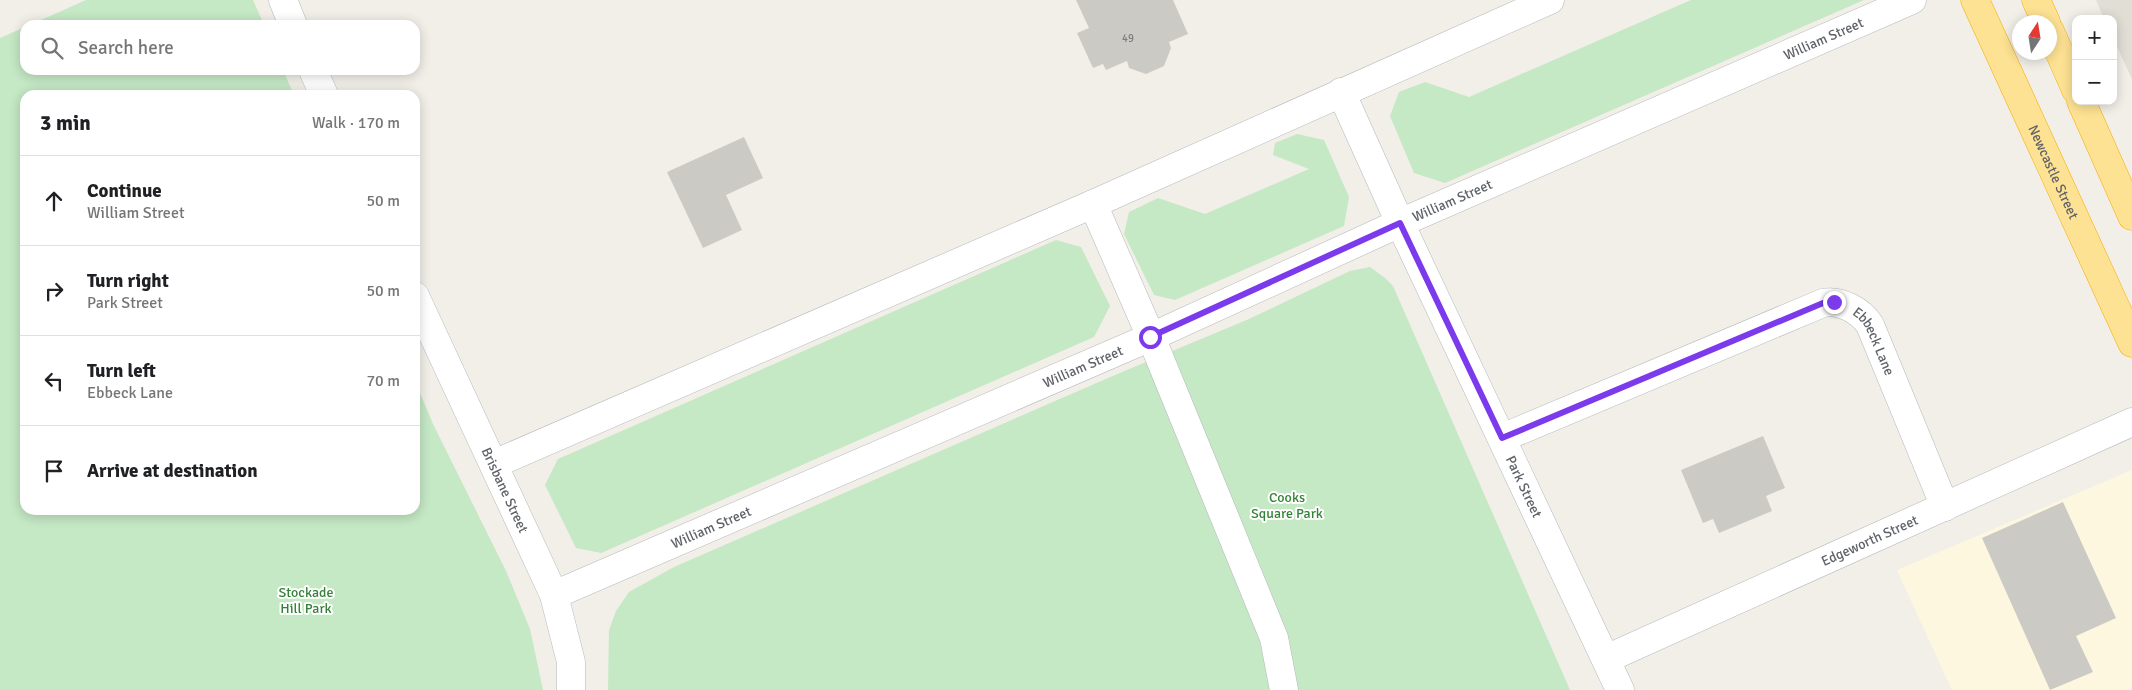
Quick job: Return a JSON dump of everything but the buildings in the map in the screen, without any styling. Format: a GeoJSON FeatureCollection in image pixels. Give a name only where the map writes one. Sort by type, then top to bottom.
{"type":"FeatureCollection","features":[{"type":"Feature","properties":{"kind":"highway","name":"Newcastle Street"},"geometry":{"type":"LineString","coordinates":[[1975,0],[2132,343]]}},
{"type":"Feature","properties":{"kind":"highway"},"geometry":{"type":"LineString","coordinates":[[2036,0],[2043,15]]}},
{"type":"Feature","properties":{"kind":"highway"},"geometry":{"type":"LineString","coordinates":[[2057,47],[2072,81]]}},
{"type":"Feature","properties":{"kind":"highway"},"geometry":{"type":"LineString","coordinates":[[2083,105],[2132,216]]}},
{"type":"Feature","properties":{"kind":"street"},"geometry":{"type":"LineString","coordinates":[[283,0],[291,20]]}},
{"type":"Feature","properties":{"kind":"street"},"geometry":{"type":"LineString","coordinates":[[494,464],[1093,204],[1550,0]]}},
{"type":"Feature","properties":{"kind":"street","name":"William Street"},"geometry":{"type":"LineString","coordinates":[[554,595],[1150,337],[1400,223],[1912,0]]}},
{"type":"Feature","properties":{"kind":"street"},"geometry":{"type":"LineString","coordinates":[[315,75],[322,90]]}},
{"type":"Feature","properties":{"kind":"street","name":"Park Street"},"geometry":{"type":"LineString","coordinates":[[1341,92],[1400,223],[1620,690]]}},
{"type":"Feature","properties":{"kind":"street"},"geometry":{"type":"LineString","coordinates":[[1093,204],[1274,638],[1284,690]]}},
{"type":"Feature","properties":{"kind":"street","name":"Ebbeck Lane"},"geometry":{"type":"LineString","coordinates":[[1502,438],[1823,303],[1834,302],[1853,309],[1870,325],[1944,507]]}},
{"type":"Feature","properties":{"kind":"street","name":"Brisbane Street"},"geometry":{"type":"LineString","coordinates":[[420,307],[554,595],[570,662],[571,690]]}},
{"type":"Feature","properties":{"kind":"street","name":"Edgeworth Street"},"geometry":{"type":"LineString","coordinates":[[1606,659],[2132,422]]}},
{"type":"Feature","properties":{"kind":"shaded area"},"geometry":{"type":"Polygon","coordinates":[[[2096,0],[2132,0],[2132,79],[2117,47],[2117,15],[2102,15],[2096,0]]]}},
{"type":"Feature","properties":{"kind":"shaded area"},"geometry":{"type":"Polygon","coordinates":[[[2132,470],[2132,690],[1952,690],[1897,570],[2132,470]]]}},
{"type":"Feature","properties":{"kind":"green space"},"geometry":{"type":"Polygon","coordinates":[[[86,0],[253,0],[262,20],[41,20],[86,0]]]}},
{"type":"Feature","properties":{"kind":"green space"},"geometry":{"type":"Polygon","coordinates":[[[1691,0],[1864,0],[1445,183],[1414,173],[1390,116],[1399,92],[1425,82],[1469,97],[1691,0]]]}},
{"type":"Feature","properties":{"kind":"green space","name":"Stockade Hill Park"},"geometry":{"type":"Polygon","coordinates":[[[20,29],[20,75],[285,75],[292,90],[20,90],[20,515],[420,515],[420,393],[433,424],[506,571],[530,629],[543,690],[0,690],[0,38],[20,29]]]}},
{"type":"Feature","properties":{"kind":"green space"},"geometry":{"type":"Polygon","coordinates":[[[1297,134],[1324,140],[1349,197],[1344,226],[1175,300],[1154,295],[1124,234],[1129,212],[1158,198],[1205,214],[1309,169],[1273,155],[1275,143],[1297,134]]]}},
{"type":"Feature","properties":{"kind":"green space"},"geometry":{"type":"Polygon","coordinates":[[[1056,240],[1081,247],[1110,306],[1094,337],[601,553],[576,548],[545,485],[558,459],[1056,240]]]}},
{"type":"Feature","properties":{"kind":"green space","name":"Cooks Square Park"},"geometry":{"type":"Polygon","coordinates":[[[1370,267],[1393,286],[1570,690],[608,690],[609,630],[616,611],[629,592],[674,567],[1115,375],[1249,319],[1350,271],[1370,267]]]}},
{"type":"Feature","properties":{"kind":"route"},"geometry":{"type":"LineString","coordinates":[[1150,337],[1400,223],[1502,438],[1823,303],[1834,302]]}}]}
